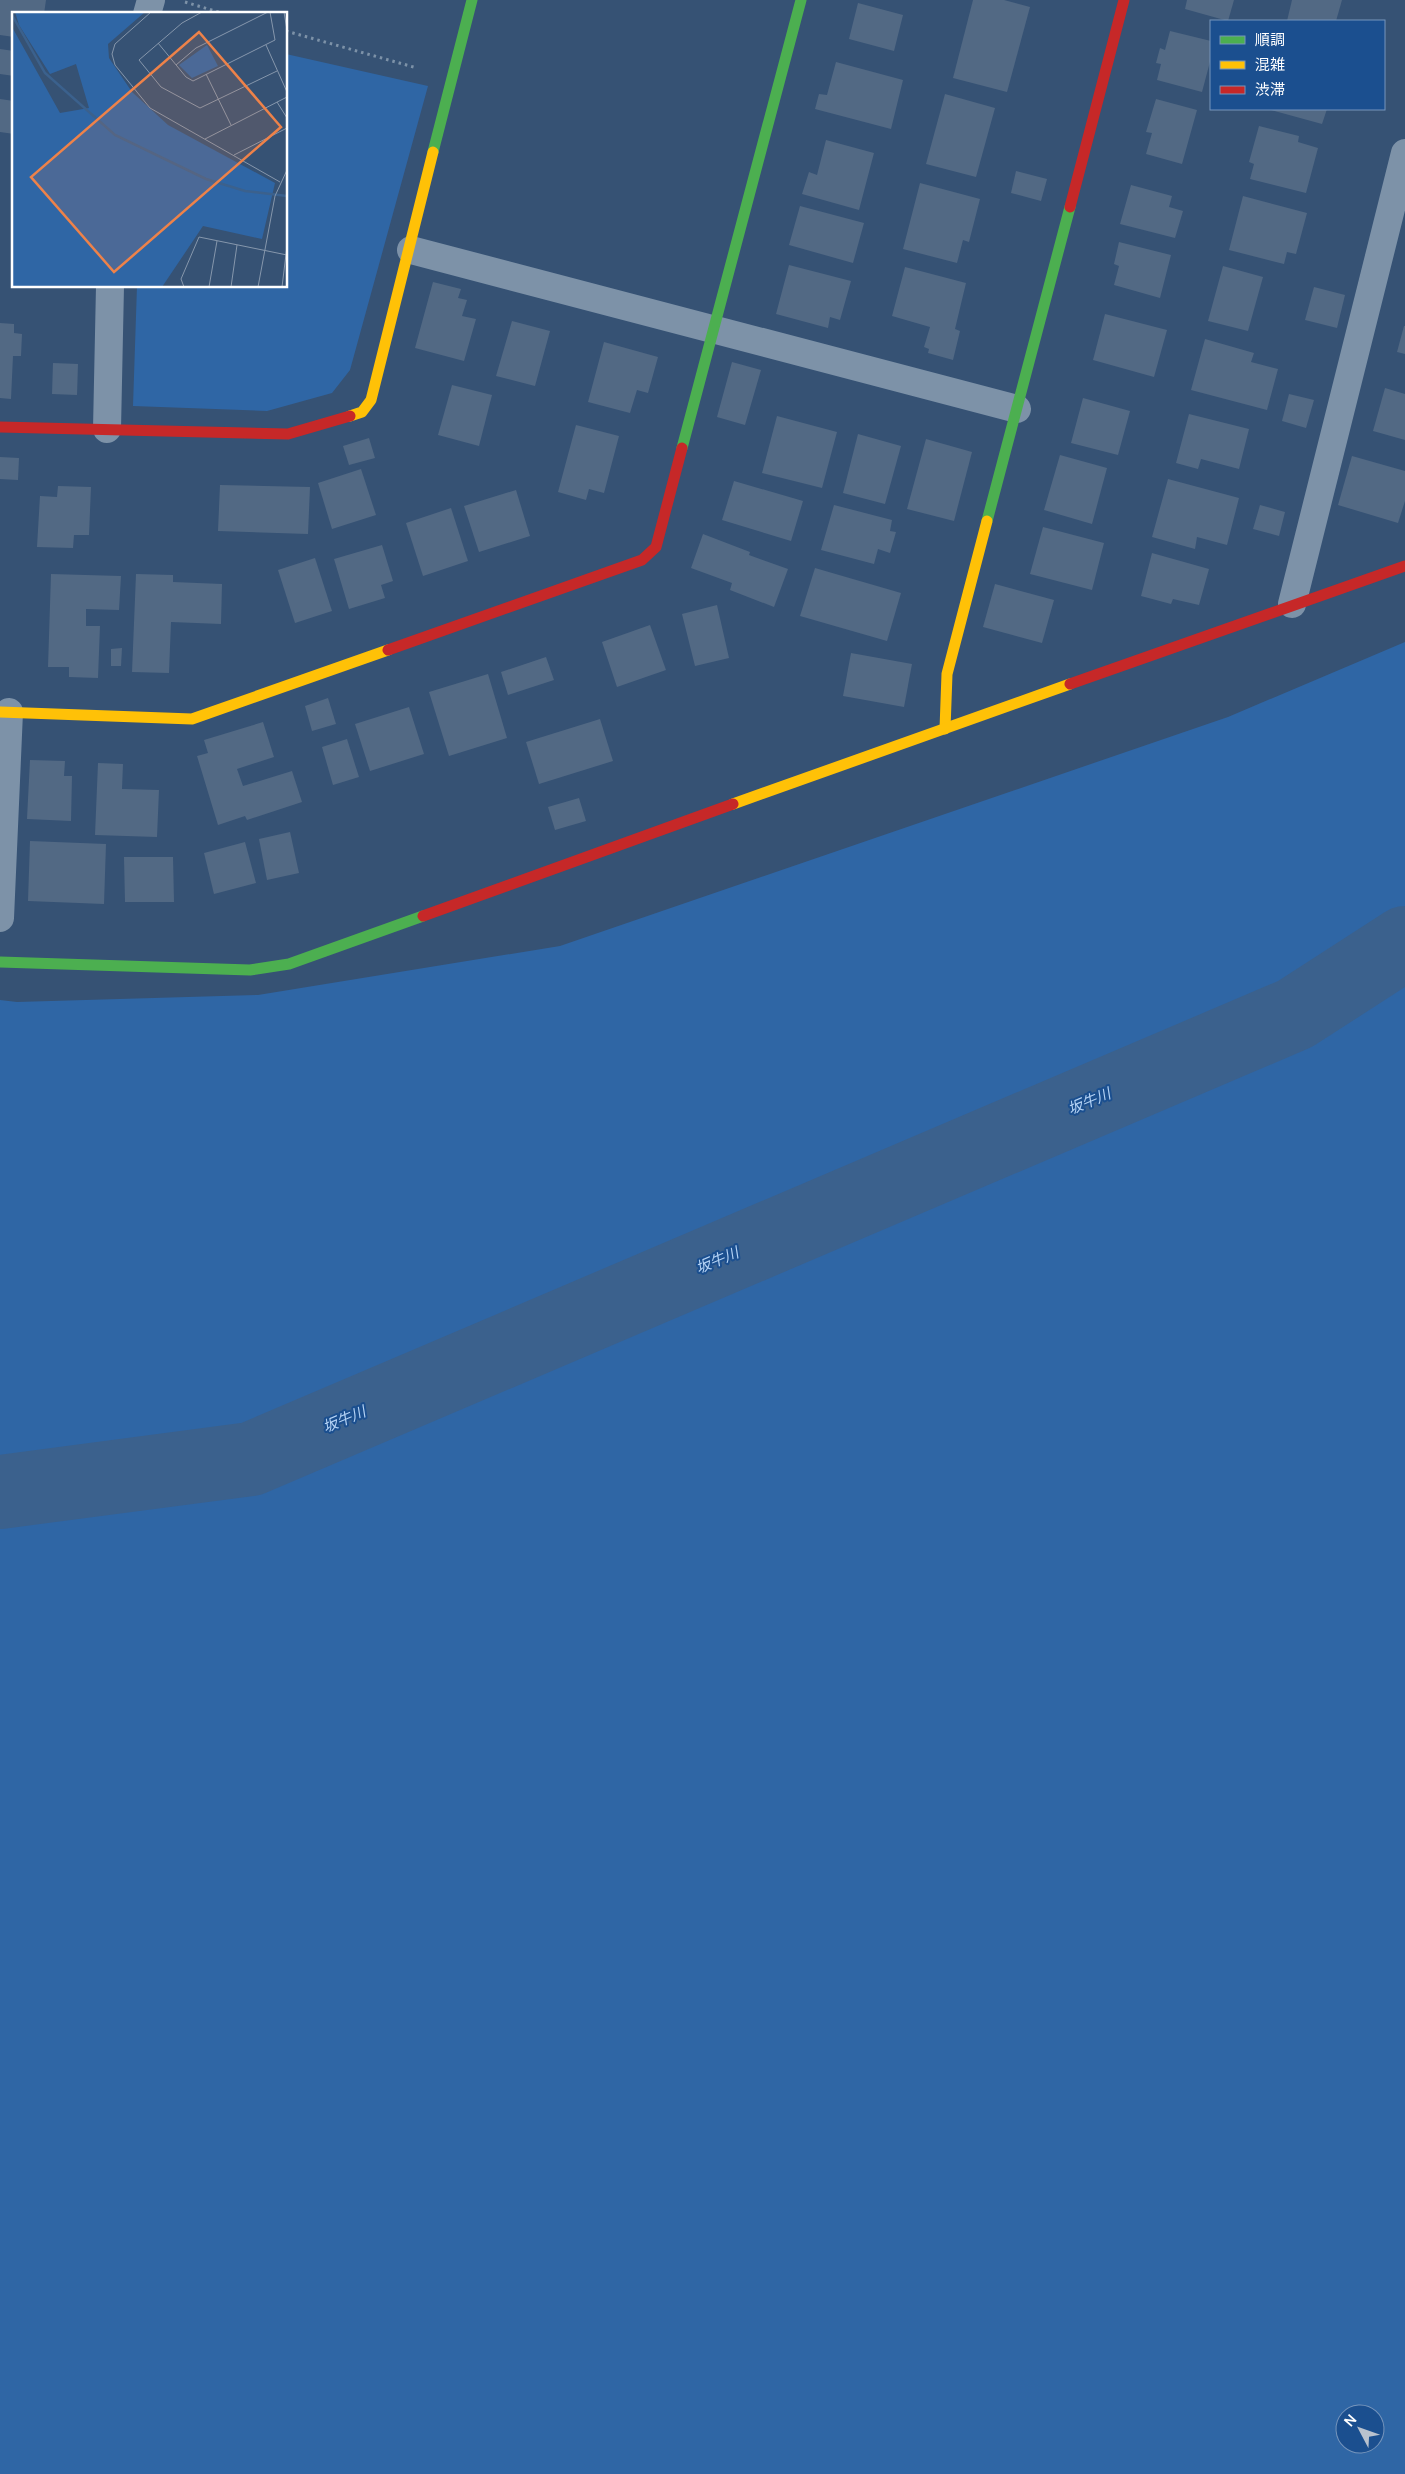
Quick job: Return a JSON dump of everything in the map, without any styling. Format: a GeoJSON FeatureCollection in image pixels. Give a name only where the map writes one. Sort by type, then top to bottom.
{"type":"FeatureCollection","features":[{"type":"Feature","properties":{"kind":"street"},"geometry":{"type":"LineString","coordinates":[[0,428],[288,434],[362,412],[370,400],[411,250],[451,78],[472,0]]}},
{"type":"Feature","properties":{"kind":"street"},"geometry":{"type":"LineString","coordinates":[[0,918],[4,712],[192,719],[642,560],[656,547],[801,0]]}},
{"type":"Feature","properties":{"kind":"street"},"geometry":{"type":"LineString","coordinates":[[945,729],[947,674],[1124,0]]}},
{"type":"Feature","properties":{"kind":"street"},"geometry":{"type":"LineString","coordinates":[[1292,604],[1405,154]]}},
{"type":"Feature","properties":{"kind":"street"},"geometry":{"type":"LineString","coordinates":[[411,250],[1017,409]]}},
{"type":"Feature","properties":{"kind":"street"},"geometry":{"type":"LineString","coordinates":[[107,429],[110,288]]}},
{"type":"Feature","properties":{"kind":"street"},"geometry":{"type":"LineString","coordinates":[[0,962],[250,970],[289,964],[1292,604],[1405,566]]}},
{"type":"Feature","properties":{"kind":"path"},"geometry":{"type":"LineString","coordinates":[[177,0],[218,12]]}},
{"type":"Feature","properties":{"kind":"path"},"geometry":{"type":"LineString","coordinates":[[288,32],[451,78]]}},
{"type":"Feature","properties":{"kind":"shaded area"},"geometry":{"type":"Polygon","coordinates":[[[288,54],[428,86],[350,370],[332,393],[267,411],[133,406],[137,288],[288,288],[288,54]]]}},
{"type":"Feature","properties":{"kind":"shaded area"},"geometry":{"type":"Polygon","coordinates":[[[1405,642],[1405,2474],[0,2474],[0,1000],[17,1002],[258,995],[560,946],[1228,717],[1405,642]]]}},
{"type":"Feature","properties":{"kind":"building"},"geometry":{"type":"Polygon","coordinates":[[[0,0],[46,0],[44,12],[12,12],[12,37],[0,35],[0,0]]]}},
{"type":"Feature","properties":{"kind":"building"},"geometry":{"type":"Polygon","coordinates":[[[973,0],[1004,0],[1030,7],[1007,92],[953,78],[973,0]]]}},
{"type":"Feature","properties":{"kind":"building"},"geometry":{"type":"Polygon","coordinates":[[[1187,0],[1234,0],[1228,20],[1185,9],[1187,0]]]}},
{"type":"Feature","properties":{"kind":"building"},"geometry":{"type":"Polygon","coordinates":[[[1292,0],[1342,0],[1336,20],[1287,20],[1292,0]]]}},
{"type":"Feature","properties":{"kind":"building"},"geometry":{"type":"Polygon","coordinates":[[[858,3],[903,15],[894,51],[849,39],[858,3]]]}},
{"type":"Feature","properties":{"kind":"building"},"geometry":{"type":"Polygon","coordinates":[[[1170,31],[1210,41],[1210,62],[1202,92],[1157,80],[1161,64],[1156,63],[1160,48],[1165,50],[1170,31]]]}},
{"type":"Feature","properties":{"kind":"building"},"geometry":{"type":"Polygon","coordinates":[[[0,49],[12,51],[12,76],[0,74],[0,49]]]}},
{"type":"Feature","properties":{"kind":"building"},"geometry":{"type":"Polygon","coordinates":[[[836,62],[903,80],[891,129],[815,109],[819,94],[827,95],[836,62]]]}},
{"type":"Feature","properties":{"kind":"building"},"geometry":{"type":"Polygon","coordinates":[[[945,94],[995,108],[976,177],[926,164],[945,94]]]}},
{"type":"Feature","properties":{"kind":"building"},"geometry":{"type":"Polygon","coordinates":[[[0,99],[12,101],[12,134],[0,132],[0,99]]]}},
{"type":"Feature","properties":{"kind":"building"},"geometry":{"type":"Polygon","coordinates":[[[1156,99],[1197,110],[1182,164],[1146,154],[1152,133],[1146,132],[1156,99]]]}},
{"type":"Feature","properties":{"kind":"building"},"geometry":{"type":"Polygon","coordinates":[[[1271,110],[1327,110],[1322,124],[1271,110]]]}},
{"type":"Feature","properties":{"kind":"building"},"geometry":{"type":"Polygon","coordinates":[[[1259,126],[1299,136],[1298,142],[1318,148],[1306,193],[1250,179],[1254,164],[1249,162],[1259,126]]]}},
{"type":"Feature","properties":{"kind":"building"},"geometry":{"type":"Polygon","coordinates":[[[826,140],[874,153],[859,210],[802,194],[809,172],[817,175],[826,140]]]}},
{"type":"Feature","properties":{"kind":"building"},"geometry":{"type":"Polygon","coordinates":[[[1016,171],[1047,179],[1041,201],[1011,193],[1016,171]]]}},
{"type":"Feature","properties":{"kind":"building"},"geometry":{"type":"Polygon","coordinates":[[[920,183],[980,199],[969,242],[963,240],[957,263],[903,249],[920,183]]]}},
{"type":"Feature","properties":{"kind":"building"},"geometry":{"type":"Polygon","coordinates":[[[1131,185],[1172,196],[1169,207],[1183,211],[1175,238],[1120,224],[1131,185]]]}},
{"type":"Feature","properties":{"kind":"building"},"geometry":{"type":"Polygon","coordinates":[[[1243,196],[1307,213],[1296,254],[1287,252],[1284,264],[1229,250],[1243,196]]]}},
{"type":"Feature","properties":{"kind":"building"},"geometry":{"type":"Polygon","coordinates":[[[800,206],[864,223],[853,263],[789,245],[800,206]]]}},
{"type":"Feature","properties":{"kind":"building"},"geometry":{"type":"Polygon","coordinates":[[[1119,242],[1171,255],[1160,298],[1114,285],[1119,266],[1114,264],[1119,242]]]}},
{"type":"Feature","properties":{"kind":"building"},"geometry":{"type":"Polygon","coordinates":[[[789,265],[851,281],[840,320],[830,317],[828,328],[776,314],[789,265]]]}},
{"type":"Feature","properties":{"kind":"building"},"geometry":{"type":"Polygon","coordinates":[[[1223,266],[1263,277],[1248,331],[1208,321],[1223,266]]]}},
{"type":"Feature","properties":{"kind":"building"},"geometry":{"type":"Polygon","coordinates":[[[905,267],[966,283],[955,329],[960,331],[953,360],[928,353],[929,349],[924,347],[930,327],[892,316],[905,267]]]}},
{"type":"Feature","properties":{"kind":"building"},"geometry":{"type":"Polygon","coordinates":[[[433,282],[461,289],[458,298],[467,300],[462,316],[476,319],[464,361],[415,348],[433,282]]]}},
{"type":"Feature","properties":{"kind":"building"},"geometry":{"type":"Polygon","coordinates":[[[1314,287],[1345,295],[1337,328],[1305,320],[1314,287]]]}},
{"type":"Feature","properties":{"kind":"building"},"geometry":{"type":"Polygon","coordinates":[[[1105,314],[1167,330],[1154,377],[1093,360],[1105,314]]]}},
{"type":"Feature","properties":{"kind":"building"},"geometry":{"type":"Polygon","coordinates":[[[512,321],[550,331],[535,386],[496,376],[512,321]]]}},
{"type":"Feature","properties":{"kind":"building"},"geometry":{"type":"Polygon","coordinates":[[[0,323],[14,324],[14,333],[22,334],[21,356],[13,356],[11,399],[0,398],[0,323]]]}},
{"type":"Feature","properties":{"kind":"building"},"geometry":{"type":"Polygon","coordinates":[[[1405,326],[1405,354],[1397,352],[1405,326]]]}},
{"type":"Feature","properties":{"kind":"building"},"geometry":{"type":"Polygon","coordinates":[[[1205,339],[1254,353],[1251,362],[1278,369],[1267,410],[1191,390],[1205,339]]]}},
{"type":"Feature","properties":{"kind":"building"},"geometry":{"type":"Polygon","coordinates":[[[604,342],[658,357],[648,393],[637,390],[630,413],[588,402],[604,342]]]}},
{"type":"Feature","properties":{"kind":"building"},"geometry":{"type":"Polygon","coordinates":[[[732,362],[761,370],[745,425],[717,417],[732,362]]]}},
{"type":"Feature","properties":{"kind":"building"},"geometry":{"type":"Polygon","coordinates":[[[53,363],[78,364],[77,395],[52,394],[53,363]]]}},
{"type":"Feature","properties":{"kind":"building"},"geometry":{"type":"Polygon","coordinates":[[[452,385],[492,395],[479,446],[438,435],[452,385]]]}},
{"type":"Feature","properties":{"kind":"building"},"geometry":{"type":"Polygon","coordinates":[[[1385,388],[1405,394],[1405,440],[1373,431],[1385,388]]]}},
{"type":"Feature","properties":{"kind":"building"},"geometry":{"type":"Polygon","coordinates":[[[1289,394],[1314,400],[1306,428],[1282,421],[1289,394]]]}},
{"type":"Feature","properties":{"kind":"building"},"geometry":{"type":"Polygon","coordinates":[[[1083,398],[1130,411],[1118,455],[1071,443],[1083,398]]]}},
{"type":"Feature","properties":{"kind":"building"},"geometry":{"type":"Polygon","coordinates":[[[1189,414],[1249,429],[1239,469],[1201,459],[1198,469],[1176,463],[1189,414]]]}},
{"type":"Feature","properties":{"kind":"building"},"geometry":{"type":"Polygon","coordinates":[[[777,416],[837,432],[822,488],[762,473],[777,416]]]}},
{"type":"Feature","properties":{"kind":"building"},"geometry":{"type":"Polygon","coordinates":[[[576,425],[619,436],[604,493],[589,489],[586,500],[558,492],[576,425]]]}},
{"type":"Feature","properties":{"kind":"building"},"geometry":{"type":"Polygon","coordinates":[[[858,434],[901,446],[885,504],[843,493],[858,434]]]}},
{"type":"Feature","properties":{"kind":"building"},"geometry":{"type":"Polygon","coordinates":[[[369,438],[375,458],[349,465],[343,446],[369,438]]]}},
{"type":"Feature","properties":{"kind":"building"},"geometry":{"type":"Polygon","coordinates":[[[926,439],[972,452],[954,521],[907,509],[926,439]]]}},
{"type":"Feature","properties":{"kind":"building"},"geometry":{"type":"Polygon","coordinates":[[[1060,455],[1107,468],[1092,524],[1044,510],[1060,455]]]}},
{"type":"Feature","properties":{"kind":"building"},"geometry":{"type":"Polygon","coordinates":[[[1352,456],[1405,471],[1405,501],[1398,523],[1338,505],[1352,456]]]}},
{"type":"Feature","properties":{"kind":"building"},"geometry":{"type":"Polygon","coordinates":[[[0,457],[19,458],[18,480],[0,479],[0,457]]]}},
{"type":"Feature","properties":{"kind":"building"},"geometry":{"type":"Polygon","coordinates":[[[361,469],[376,515],[332,529],[318,483],[361,469]]]}},
{"type":"Feature","properties":{"kind":"building"},"geometry":{"type":"Polygon","coordinates":[[[1168,479],[1239,498],[1227,545],[1197,537],[1195,549],[1152,537],[1168,479]]]}},
{"type":"Feature","properties":{"kind":"building"},"geometry":{"type":"Polygon","coordinates":[[[734,481],[803,501],[791,541],[722,520],[734,481]]]}},
{"type":"Feature","properties":{"kind":"building"},"geometry":{"type":"Polygon","coordinates":[[[220,485],[310,487],[308,534],[218,531],[220,485]]]}},
{"type":"Feature","properties":{"kind":"building"},"geometry":{"type":"Polygon","coordinates":[[[58,486],[91,487],[89,535],[74,535],[73,548],[37,547],[40,496],[57,497],[58,486]]]}},
{"type":"Feature","properties":{"kind":"building"},"geometry":{"type":"Polygon","coordinates":[[[516,490],[530,536],[479,552],[464,506],[516,490]]]}},
{"type":"Feature","properties":{"kind":"building"},"geometry":{"type":"Polygon","coordinates":[[[834,505],[892,520],[890,531],[896,532],[890,553],[878,549],[874,564],[821,550],[834,505]]]}},
{"type":"Feature","properties":{"kind":"building"},"geometry":{"type":"Polygon","coordinates":[[[1260,505],[1285,512],[1279,536],[1253,529],[1260,505]]]}},
{"type":"Feature","properties":{"kind":"building"},"geometry":{"type":"Polygon","coordinates":[[[451,508],[468,561],[423,576],[406,523],[451,508]]]}},
{"type":"Feature","properties":{"kind":"building"},"geometry":{"type":"Polygon","coordinates":[[[1043,527],[1104,543],[1092,590],[1030,574],[1043,527]]]}},
{"type":"Feature","properties":{"kind":"building"},"geometry":{"type":"Polygon","coordinates":[[[703,534],[750,552],[749,555],[788,569],[774,607],[730,590],[732,583],[691,568],[703,534]]]}},
{"type":"Feature","properties":{"kind":"building"},"geometry":{"type":"Polygon","coordinates":[[[382,545],[393,581],[381,585],[385,598],[349,609],[334,559],[382,545]]]}},
{"type":"Feature","properties":{"kind":"building"},"geometry":{"type":"Polygon","coordinates":[[[1152,553],[1209,569],[1199,605],[1173,599],[1171,604],[1141,596],[1152,553]]]}},
{"type":"Feature","properties":{"kind":"building"},"geometry":{"type":"Polygon","coordinates":[[[315,558],[332,611],[295,623],[278,570],[315,558]]]}},
{"type":"Feature","properties":{"kind":"building"},"geometry":{"type":"Polygon","coordinates":[[[815,568],[901,593],[887,641],[800,616],[815,568]]]}},
{"type":"Feature","properties":{"kind":"building"},"geometry":{"type":"Polygon","coordinates":[[[51,574],[121,576],[119,610],[86,609],[86,626],[100,626],[98,678],[69,677],[69,667],[48,667],[51,574]]]}},
{"type":"Feature","properties":{"kind":"building"},"geometry":{"type":"Polygon","coordinates":[[[136,574],[173,575],[173,582],[222,584],[221,624],[171,622],[169,673],[132,672],[136,574]]]}},
{"type":"Feature","properties":{"kind":"building"},"geometry":{"type":"Polygon","coordinates":[[[995,584],[1054,600],[1042,643],[983,627],[995,584]]]}},
{"type":"Feature","properties":{"kind":"building"},"geometry":{"type":"Polygon","coordinates":[[[717,605],[729,658],[695,666],[682,614],[717,605]]]}},
{"type":"Feature","properties":{"kind":"building"},"geometry":{"type":"Polygon","coordinates":[[[650,625],[666,670],[617,687],[602,642],[650,625]]]}},
{"type":"Feature","properties":{"kind":"building"},"geometry":{"type":"Polygon","coordinates":[[[122,648],[121,666],[111,666],[111,649],[122,648]]]}},
{"type":"Feature","properties":{"kind":"building"},"geometry":{"type":"Polygon","coordinates":[[[851,653],[912,664],[904,707],[843,696],[851,653]]]}},
{"type":"Feature","properties":{"kind":"building"},"geometry":{"type":"Polygon","coordinates":[[[546,657],[554,680],[508,695],[501,672],[546,657]]]}},
{"type":"Feature","properties":{"kind":"building"},"geometry":{"type":"Polygon","coordinates":[[[488,674],[507,738],[449,756],[429,692],[488,674]]]}},
{"type":"Feature","properties":{"kind":"building"},"geometry":{"type":"Polygon","coordinates":[[[328,698],[336,724],[312,731],[305,706],[328,698]]]}},
{"type":"Feature","properties":{"kind":"building"},"geometry":{"type":"Polygon","coordinates":[[[409,707],[424,754],[370,771],[355,724],[409,707]]]}},
{"type":"Feature","properties":{"kind":"building"},"geometry":{"type":"Polygon","coordinates":[[[600,719],[613,761],[539,784],[526,742],[600,719]]]}},
{"type":"Feature","properties":{"kind":"building"},"geometry":{"type":"Polygon","coordinates":[[[263,722],[274,757],[237,769],[243,786],[292,771],[302,802],[247,820],[245,816],[218,825],[197,756],[208,753],[204,740],[263,722]]]}},
{"type":"Feature","properties":{"kind":"building"},"geometry":{"type":"Polygon","coordinates":[[[347,739],[359,777],[333,785],[322,747],[347,739]]]}},
{"type":"Feature","properties":{"kind":"building"},"geometry":{"type":"Polygon","coordinates":[[[30,760],[65,761],[64,776],[72,776],[71,821],[27,819],[30,760]]]}},
{"type":"Feature","properties":{"kind":"building"},"geometry":{"type":"Polygon","coordinates":[[[98,763],[123,764],[122,789],[159,790],[157,837],[95,835],[98,763]]]}},
{"type":"Feature","properties":{"kind":"building"},"geometry":{"type":"Polygon","coordinates":[[[579,798],[586,821],[555,830],[548,807],[579,798]]]}},
{"type":"Feature","properties":{"kind":"building"},"geometry":{"type":"Polygon","coordinates":[[[290,832],[299,873],[267,880],[259,839],[290,832]]]}},
{"type":"Feature","properties":{"kind":"building"},"geometry":{"type":"Polygon","coordinates":[[[30,841],[106,844],[104,904],[28,901],[30,841]]]}},
{"type":"Feature","properties":{"kind":"building"},"geometry":{"type":"Polygon","coordinates":[[[245,842],[256,883],[214,894],[204,853],[245,842]]]}},
{"type":"Feature","properties":{"kind":"building"},"geometry":{"type":"Polygon","coordinates":[[[124,857],[173,857],[174,902],[125,902],[124,857]]]}},
{"type":"Feature","properties":{"kind":"waterway","name":"坂牛川"},"geometry":{"type":"LineString","coordinates":[[0,1492],[251,1459],[1295,1014],[1405,943]]}},
{"type":"Feature","properties":{"kind":"traffic: fast"},"geometry":{"type":"LineString","coordinates":[[433,152],[472,0]]}},
{"type":"Feature","properties":{"kind":"traffic: fast"},"geometry":{"type":"LineString","coordinates":[[682,448],[801,0]]}},
{"type":"Feature","properties":{"kind":"traffic: fast"},"geometry":{"type":"LineString","coordinates":[[987,521],[1070,207]]}},
{"type":"Feature","properties":{"kind":"traffic: fast"},"geometry":{"type":"LineString","coordinates":[[0,962],[250,970],[289,964],[423,916]]}},
{"type":"Feature","properties":{"kind":"traffic: slow"},"geometry":{"type":"LineString","coordinates":[[350,416],[362,412],[371,400],[433,152]]}},
{"type":"Feature","properties":{"kind":"traffic: slow"},"geometry":{"type":"LineString","coordinates":[[945,729],[947,674],[987,521]]}},
{"type":"Feature","properties":{"kind":"traffic: slow"},"geometry":{"type":"LineString","coordinates":[[0,712],[192,719],[388,650]]}},
{"type":"Feature","properties":{"kind":"traffic: slow"},"geometry":{"type":"LineString","coordinates":[[733,804],[1070,684]]}},
{"type":"Feature","properties":{"kind":"traffic: jam"},"geometry":{"type":"LineString","coordinates":[[1070,207],[1124,0]]}},
{"type":"Feature","properties":{"kind":"traffic: jam"},"geometry":{"type":"LineString","coordinates":[[0,427],[288,434],[350,416]]}},
{"type":"Feature","properties":{"kind":"traffic: jam"},"geometry":{"type":"LineString","coordinates":[[388,650],[642,560],[656,547],[682,448]]}},
{"type":"Feature","properties":{"kind":"traffic: jam"},"geometry":{"type":"LineString","coordinates":[[1070,684],[1405,566]]}},
{"type":"Feature","properties":{"kind":"traffic: jam"},"geometry":{"type":"LineString","coordinates":[[423,916],[733,804]]}}]}
